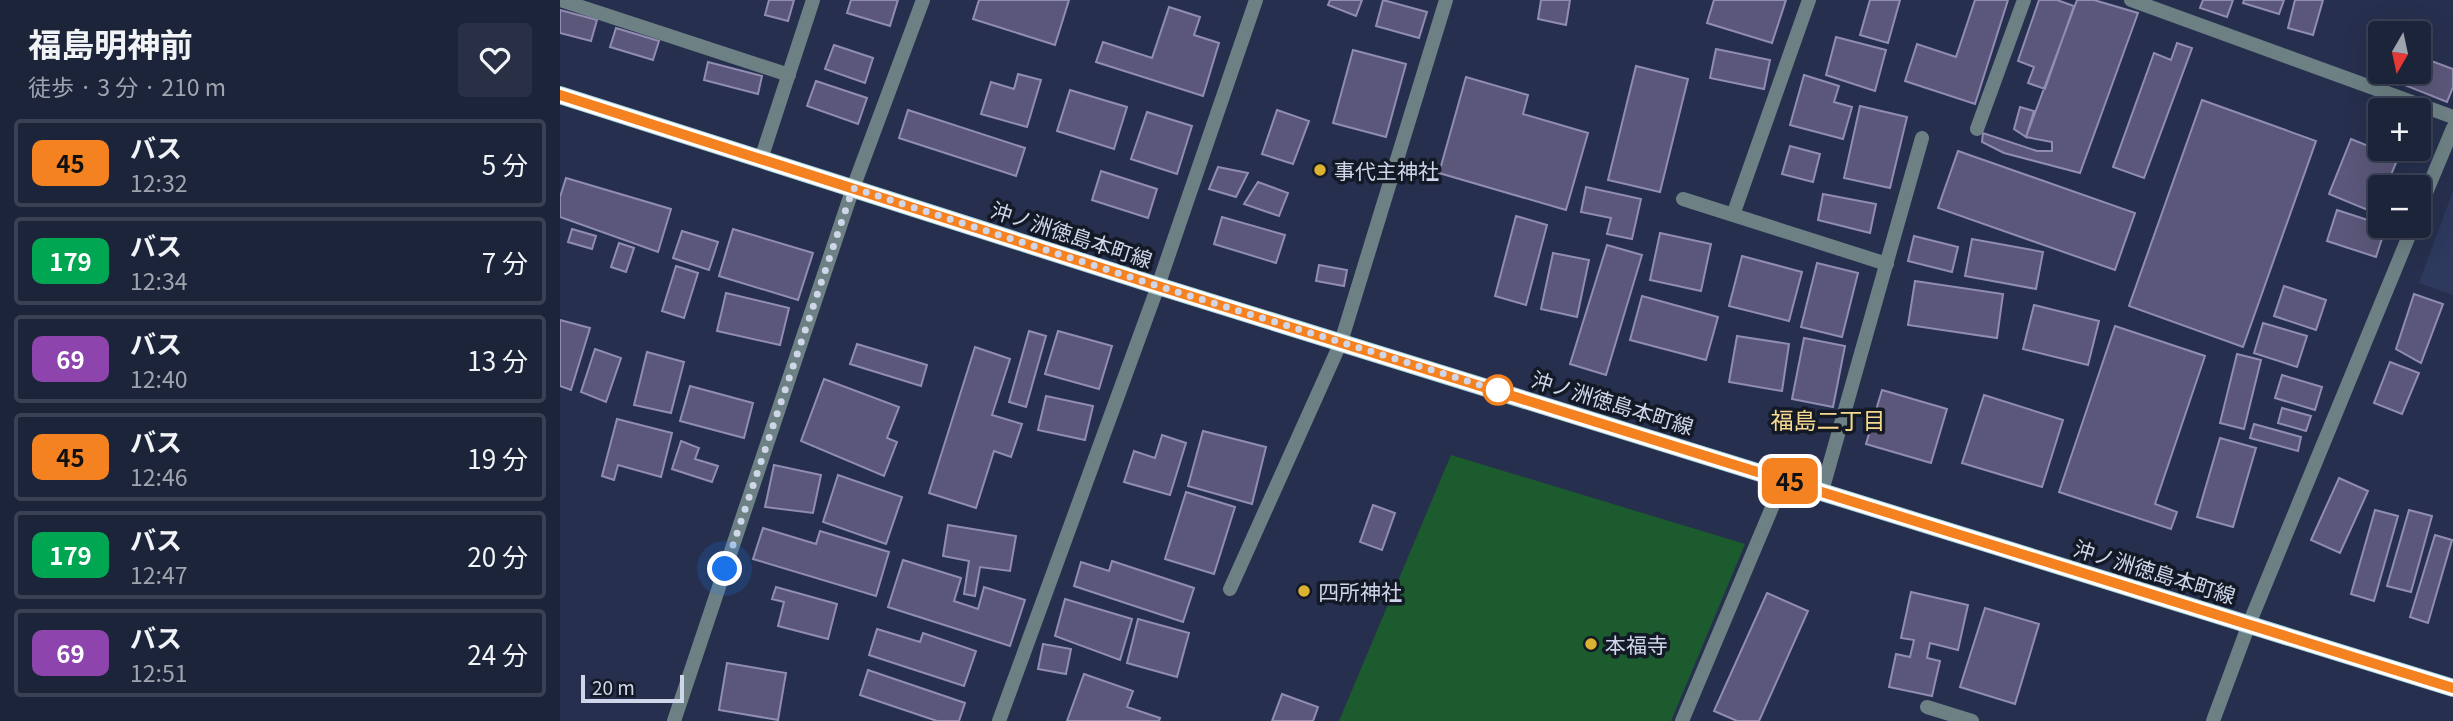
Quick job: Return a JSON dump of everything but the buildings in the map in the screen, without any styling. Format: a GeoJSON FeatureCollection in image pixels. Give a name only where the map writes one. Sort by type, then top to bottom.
{"type":"FeatureCollection","features":[{"type":"Feature","properties":{"kind":"main road","name":"沖ノ洲徳島本町線"},"geometry":{"type":"LineString","coordinates":[[560,95],[1158,286],[2453,688]]}},
{"type":"Feature","properties":{"kind":"street"},"geometry":{"type":"LineString","coordinates":[[560,0],[789,75]]}},
{"type":"Feature","properties":{"kind":"street"},"geometry":{"type":"LineString","coordinates":[[761,159],[813,0]]}},
{"type":"Feature","properties":{"kind":"street"},"geometry":{"type":"LineString","coordinates":[[674,721],[853,188],[923,0]]}},
{"type":"Feature","properties":{"kind":"street"},"geometry":{"type":"LineString","coordinates":[[999,721],[1158,286],[1256,0]]}},
{"type":"Feature","properties":{"kind":"street"},"geometry":{"type":"LineString","coordinates":[[1230,589],[1341,342],[1447,0]]}},
{"type":"Feature","properties":{"kind":"street"},"geometry":{"type":"LineString","coordinates":[[1733,215],[1809,0]]}},
{"type":"Feature","properties":{"kind":"street"},"geometry":{"type":"LineString","coordinates":[[1977,129],[2024,0]]}},
{"type":"Feature","properties":{"kind":"street"},"geometry":{"type":"LineString","coordinates":[[2131,0],[2453,117]]}},
{"type":"Feature","properties":{"kind":"street"},"geometry":{"type":"LineString","coordinates":[[2431,181],[2453,128]]}},
{"type":"Feature","properties":{"kind":"street"},"geometry":{"type":"LineString","coordinates":[[1822,491],[1922,138]]}},
{"type":"Feature","properties":{"kind":"street"},"geometry":{"type":"LineString","coordinates":[[1683,200],[1887,264]]}},
{"type":"Feature","properties":{"kind":"street"},"geometry":{"type":"LineString","coordinates":[[2213,721],[2249,624],[2408,238]]}},
{"type":"Feature","properties":{"kind":"street"},"geometry":{"type":"LineString","coordinates":[[1682,721],[1784,479]]}},
{"type":"Feature","properties":{"kind":"street"},"geometry":{"type":"LineString","coordinates":[[1927,707],[1972,721]]}},
{"type":"Feature","properties":{"kind":"shaded area"},"geometry":{"type":"Polygon","coordinates":[[[2453,191],[2453,295],[2419,283],[2453,191]]]}},
{"type":"Feature","properties":{"kind":"green space"},"geometry":{"type":"Polygon","coordinates":[[[1451,455],[1745,544],[1671,721],[1339,721],[1451,455]]]}},
{"type":"Feature","properties":{"kind":"bus line","name":"45"},"geometry":{"type":"LineString","coordinates":[[560,95],[1158,286],[2453,688]]}},
{"type":"Feature","properties":{"kind":"place","name":"事代主神社"},"geometry":{"type":"Point","coordinates":[1320,170]}},
{"type":"Feature","properties":{"kind":"place","name":"四所神社"},"geometry":{"type":"Point","coordinates":[1304,591]}},
{"type":"Feature","properties":{"kind":"place","name":"本福寺"},"geometry":{"type":"Point","coordinates":[1591,644]}},
{"type":"Feature","properties":{"kind":"district","name":"福島二丁目"},"geometry":{"type":"Point","coordinates":[1828,419]}},
{"type":"Feature","properties":{"kind":"route"},"geometry":{"type":"LineString","coordinates":[[725,569],[853,188],[1158,286],[1500,391],[1498,390]]}}]}
